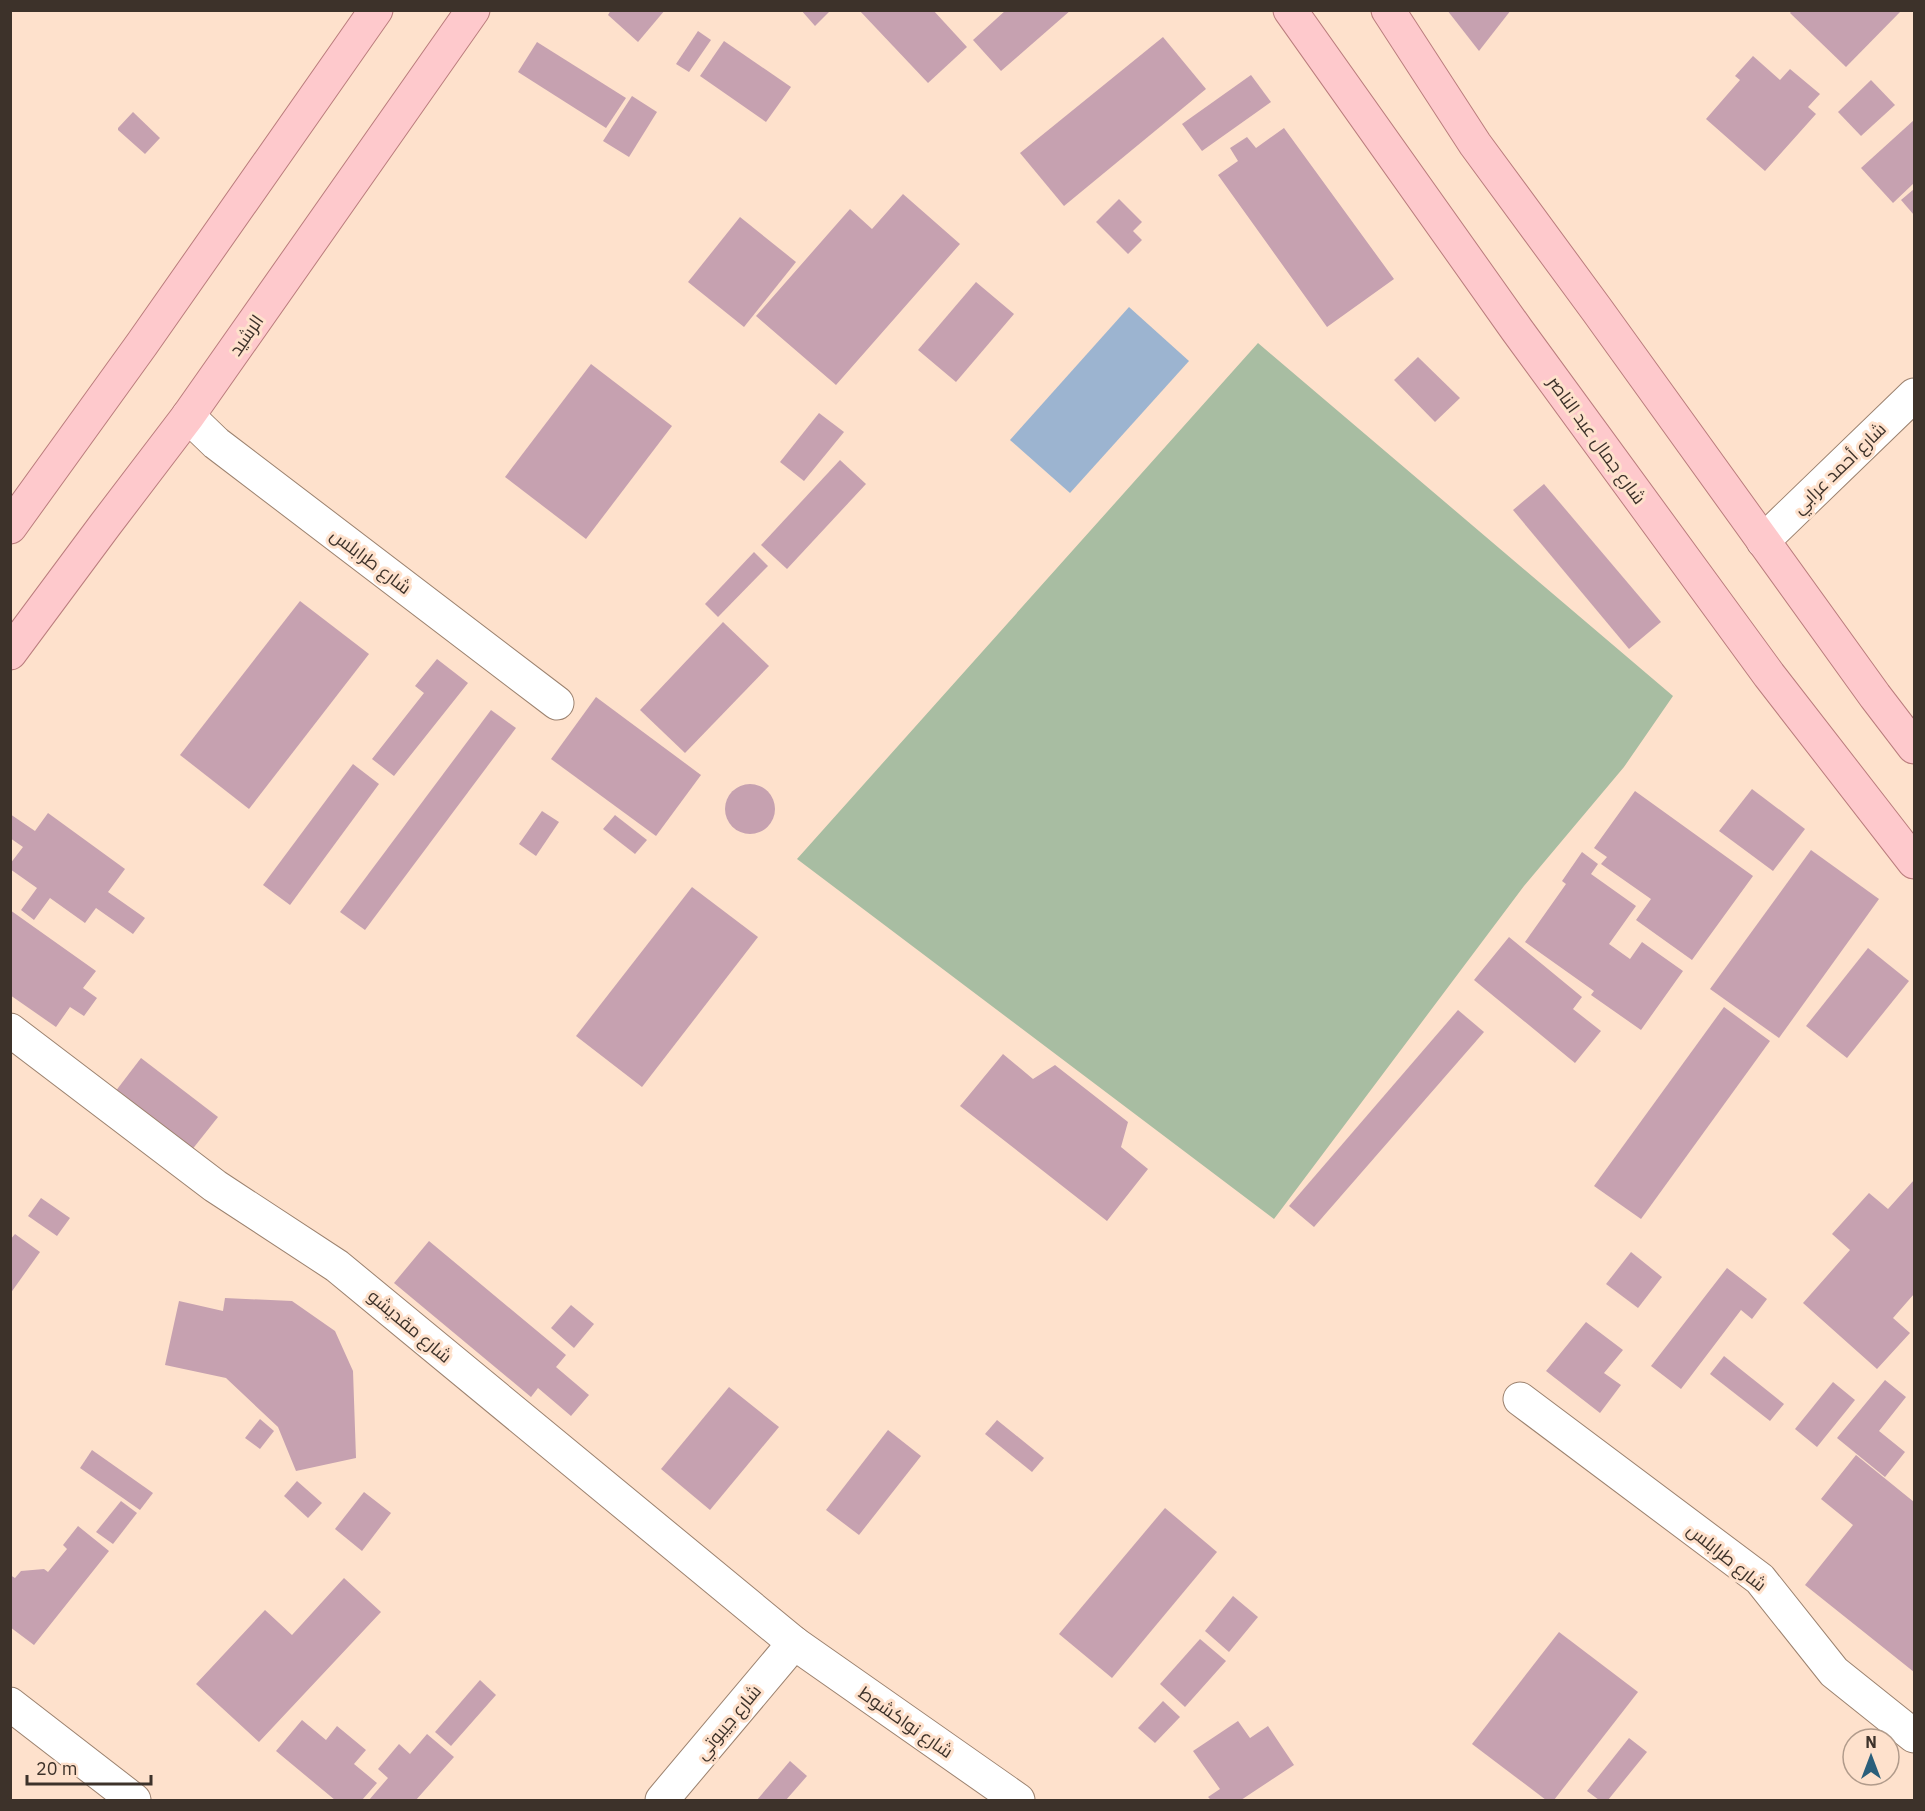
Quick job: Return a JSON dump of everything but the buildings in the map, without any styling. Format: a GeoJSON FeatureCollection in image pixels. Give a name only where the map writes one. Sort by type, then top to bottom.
{"type":"FeatureCollection","features":[{"type":"Feature","properties":{"kind":"main road"},"geometry":{"type":"LineString","coordinates":[[10,527],[142,344],[376,10]]}},
{"type":"Feature","properties":{"kind":"main road","name":"الرشيد"},"geometry":{"type":"LineString","coordinates":[[10,653],[188,416],[473,10]]}},
{"type":"Feature","properties":{"kind":"main road","name":"شارع جمال عبد الناصر"},"geometry":{"type":"LineString","coordinates":[[1290,10],[1524,339],[1755,656],[1914,862]]}},
{"type":"Feature","properties":{"kind":"main road"},"geometry":{"type":"LineString","coordinates":[[1388,10],[1475,144],[1914,747]]}},
{"type":"Feature","properties":{"kind":"street","name":"شارع أحمد عرابي"},"geometry":{"type":"LineString","coordinates":[[1763,541],[1914,395]]}},
{"type":"Feature","properties":{"kind":"street","name":"شارع طرابلس"},"geometry":{"type":"LineString","coordinates":[[188,416],[216,443],[557,703]]}},
{"type":"Feature","properties":{"kind":"street","name":"شارع مقديشو"},"geometry":{"type":"LineString","coordinates":[[10,1030],[215,1186],[357,1281],[794,1643]]}},
{"type":"Feature","properties":{"kind":"street","name":"شارع طرابلس"},"geometry":{"type":"LineString","coordinates":[[1520,1399],[1760,1579],[1834,1672],[1914,1736]]}},
{"type":"Feature","properties":{"kind":"street","name":"شارع جيبوتي"},"geometry":{"type":"LineString","coordinates":[[662,1800],[794,1643]]}},
{"type":"Feature","properties":{"kind":"street","name":"شارع نواكشوط"},"geometry":{"type":"LineString","coordinates":[[794,1643],[1018,1800]]}},
{"type":"Feature","properties":{"kind":"street"},"geometry":{"type":"LineString","coordinates":[[10,1704],[134,1800]]}},
{"type":"Feature","properties":{"kind":"green space"},"geometry":{"type":"Polygon","coordinates":[[[1258,343],[1673,696],[1624,767],[1524,886],[1274,1219],[797,859],[1258,343]]]}},
{"type":"Feature","properties":{"kind":"water"},"geometry":{"type":"Polygon","coordinates":[[[1129,307],[1189,361],[1070,493],[1010,440],[1129,307]]]}}]}
